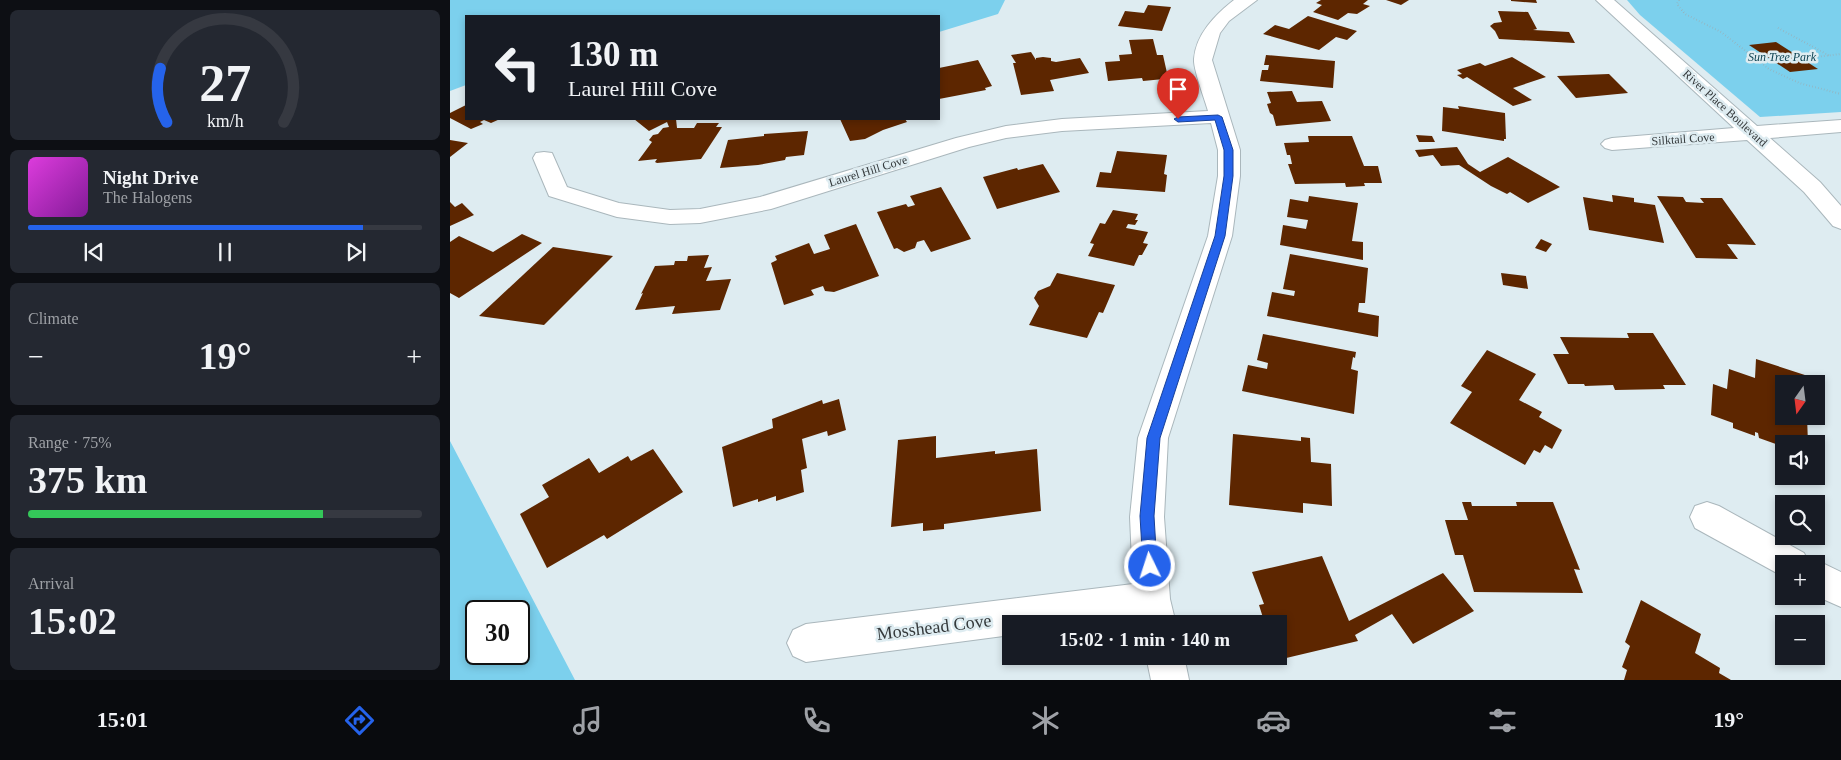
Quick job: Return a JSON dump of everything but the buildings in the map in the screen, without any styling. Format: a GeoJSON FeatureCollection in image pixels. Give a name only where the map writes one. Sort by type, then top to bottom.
{"type":"FeatureCollection","features":[{"type":"Feature","properties":{"kind":"street"},"geometry":{"type":"LineString","coordinates":[[1155,611],[1147,516],[1153,438],[1220,236],[1229,176],[1229,150],[1203,60],[1211,32],[1223,17],[1240,4],[1249,0]]}},
{"type":"Feature","properties":{"kind":"street","name":"River Place Boulevard"},"geometry":{"type":"LineString","coordinates":[[1604,0],[1812,187],[1841,221]]}},
{"type":"Feature","properties":{"kind":"street","name":"Laurel Hill Cove"},"geometry":{"type":"LineString","coordinates":[[544,158],[557,191],[617,210],[670,217],[700,216],[763,204],[963,142],[1006,132],[1062,125],[1218,117]]}},
{"type":"Feature","properties":{"kind":"street","name":"Silktail Cove"},"geometry":{"type":"LineString","coordinates":[[1612,144],[1841,126]]}},
{"type":"Feature","properties":{"kind":"street"},"geometry":{"type":"LineString","coordinates":[[1707,517],[1776,555]]}},
{"type":"Feature","properties":{"kind":"street"},"geometry":{"type":"LineString","coordinates":[[1825,582],[1841,590]]}},
{"type":"Feature","properties":{"kind":"street","name":"Mosshead Cove"},"geometry":{"type":"LineString","coordinates":[[806,644],[1155,611]]}},
{"type":"Feature","properties":{"kind":"street"},"geometry":{"type":"LineString","coordinates":[[1167,665],[1170,680]]}},
{"type":"Feature","properties":{"kind":"path"},"geometry":{"type":"LineString","coordinates":[[1678,0],[1677,4],[1680,10],[1687,16],[1720,31],[1761,64],[1806,87],[1841,94]]}},
{"type":"Feature","properties":{"kind":"path"},"geometry":{"type":"LineString","coordinates":[[1778,28],[1830,56]]}},
{"type":"Feature","properties":{"kind":"path"},"geometry":{"type":"LineString","coordinates":[[1815,57],[1841,54]]}},
{"type":"Feature","properties":{"kind":"green space"},"geometry":{"type":"Polygon","coordinates":[[[450,0],[1005,0],[998,14],[940,32],[940,15],[465,15],[465,85],[450,91],[450,0]]]}},
{"type":"Feature","properties":{"kind":"green space","name":"Sun Tree Park"},"geometry":{"type":"Polygon","coordinates":[[[1627,0],[1841,0],[1841,112],[1760,117],[1640,15],[1627,0]]]}},
{"type":"Feature","properties":{"kind":"green space"},"geometry":{"type":"Polygon","coordinates":[[[450,441],[575,680],[450,680],[450,441]]]}},
{"type":"Feature","properties":{"kind":"route"},"geometry":{"type":"LineString","coordinates":[[1150,566],[1147,516],[1153,438],[1220,236],[1229,176],[1229,150],[1218,117],[1178,119]]}}]}
